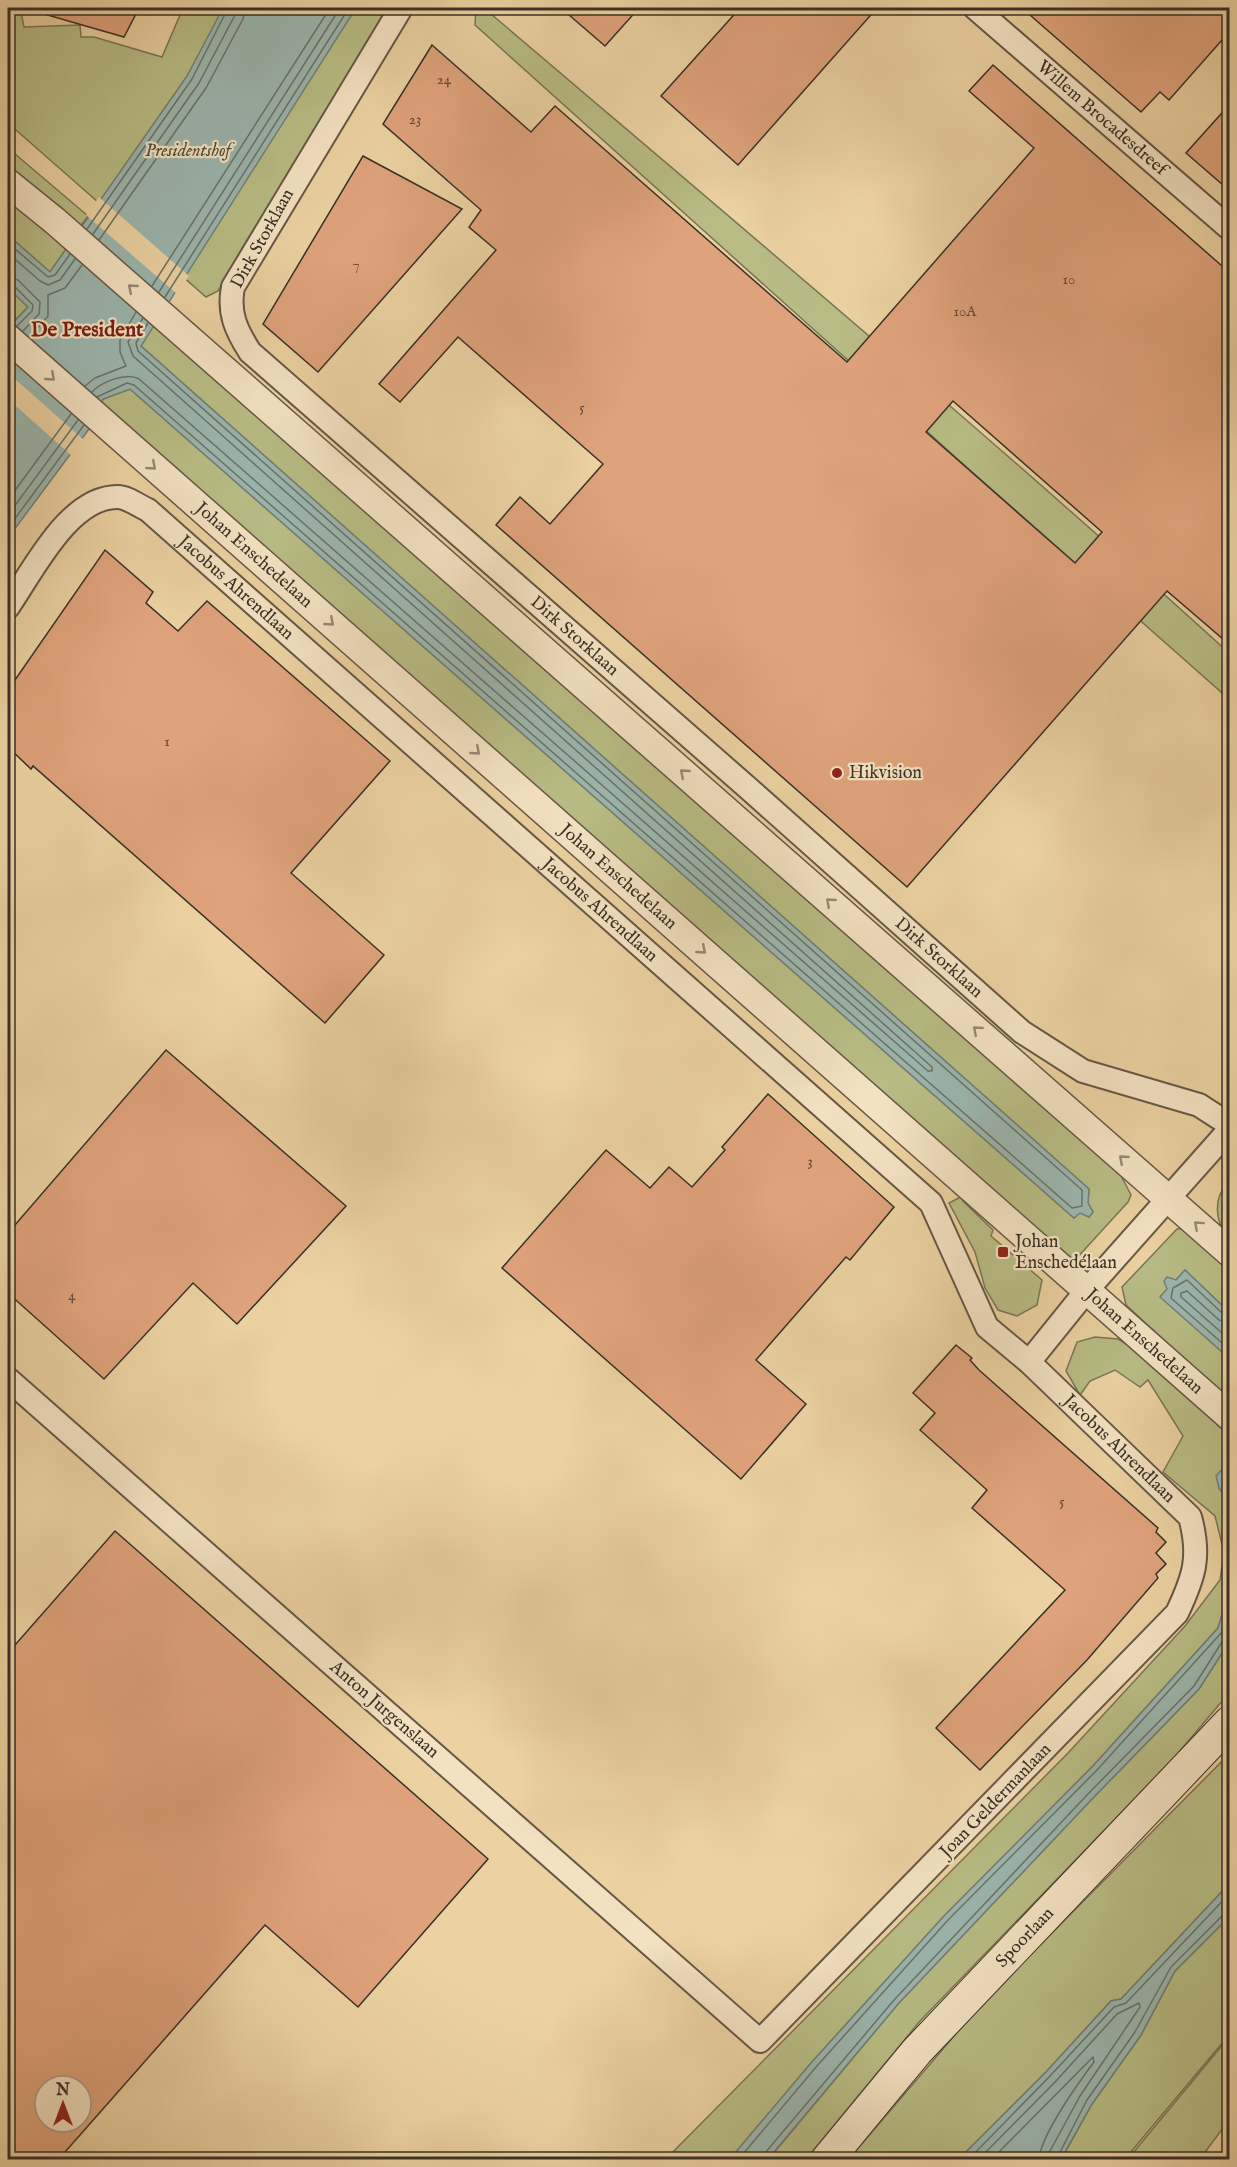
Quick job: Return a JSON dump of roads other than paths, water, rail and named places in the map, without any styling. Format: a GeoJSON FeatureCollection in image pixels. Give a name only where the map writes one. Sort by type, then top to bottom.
{"type":"FeatureCollection","features":[{"type":"Feature","properties":{"kind":"main road","name":"Spoorlaan"},"geometry":{"type":"LineString","coordinates":[[827,2160],[917,2051],[1230,1722]]}},
{"type":"Feature","properties":{"kind":"street","name":"Dirk Storklaan"},"geometry":{"type":"LineString","coordinates":[[401,8],[233,287],[231,314],[237,331],[250,352],[740,780],[1022,1032],[1083,1071],[1199,1105],[1230,1127]]}},
{"type":"Feature","properties":{"kind":"street","name":"Willem Brocadesdreef"},"geometry":{"type":"LineString","coordinates":[[975,8],[1230,229]]}},
{"type":"Feature","properties":{"kind":"street"},"geometry":{"type":"LineString","coordinates":[[8,183],[55,221],[1230,1253]]}},
{"type":"Feature","properties":{"kind":"street","name":"Johan Enschedelaan"},"geometry":{"type":"LineString","coordinates":[[8,338],[1230,1417]]}},
{"type":"Feature","properties":{"kind":"street","name":"Jacobus Ahrendlaan"},"geometry":{"type":"LineString","coordinates":[[8,607],[70,517],[95,501],[120,496],[148,510],[931,1203],[987,1327],[1029,1362],[1190,1517],[1197,1541]]}},
{"type":"Feature","properties":{"kind":"street"},"geometry":{"type":"LineString","coordinates":[[1029,1362],[1087,1290],[1230,1127]]}},
{"type":"Feature","properties":{"kind":"street","name":"Anton Jurgenslaan"},"geometry":{"type":"LineString","coordinates":[[8,1379],[760,2041]]}},
{"type":"Feature","properties":{"kind":"street","name":"Joan Geldermanlaan"},"geometry":{"type":"LineString","coordinates":[[760,2041],[1177,1613],[1194,1577],[1197,1541]]}},
{"type":"Feature","properties":{"kind":"water"},"geometry":{"type":"Polygon","coordinates":[[[223,8],[356,8],[141,346],[1089,1189],[1088,1203],[1093,1212],[1089,1217],[1080,1213],[1074,1218],[130,389],[103,399],[89,429],[8,538],[8,328],[28,307],[8,288],[8,235],[50,272],[187,76],[223,8]]]}},
{"type":"Feature","properties":{"kind":"water"},"geometry":{"type":"Polygon","coordinates":[[[1185,1270],[1229,1312],[1229,1358],[1160,1297],[1167,1289],[1164,1281],[1167,1277],[1176,1280],[1185,1270]]]}},
{"type":"Feature","properties":{"kind":"water"},"geometry":{"type":"Polygon","coordinates":[[[1224,1467],[1229,1468],[1229,1503],[1219,1488],[1216,1476],[1224,1467]]]}},
{"type":"Feature","properties":{"kind":"water"},"geometry":{"type":"Polygon","coordinates":[[[1229,1592],[1229,1642],[1199,1689],[898,2004],[768,2159],[730,2159],[811,2063],[944,1916],[1093,1766],[1218,1628],[1229,1592]]]}},
{"type":"Feature","properties":{"kind":"water"},"geometry":{"type":"Polygon","coordinates":[[[1229,1884],[1229,1917],[1175,1971],[1141,2035],[1092,2104],[1061,2159],[959,2159],[1046,2072],[1111,2001],[1121,1999],[1229,1884]]]}},
{"type":"Feature","properties":{"kind":"railway"},"geometry":{"type":"LineString","coordinates":[[1220,2160],[1230,2146]]}},
{"type":"Feature","properties":{"kind":"place","name":"Hikvision"},"geometry":{"type":"Point","coordinates":[837,773]}},
{"type":"Feature","properties":{"kind":"place","name":"Johan Enschedélaan"},"geometry":{"type":"Point","coordinates":[1003,1252]}},
{"type":"Feature","properties":{"kind":"district","name":"De President"},"geometry":{"type":"Point","coordinates":[87,330]}},
{"type":"Feature","properties":{"kind":"park label","name":"Presidentshof"},"geometry":{"type":"Point","coordinates":[188,151]}}]}
